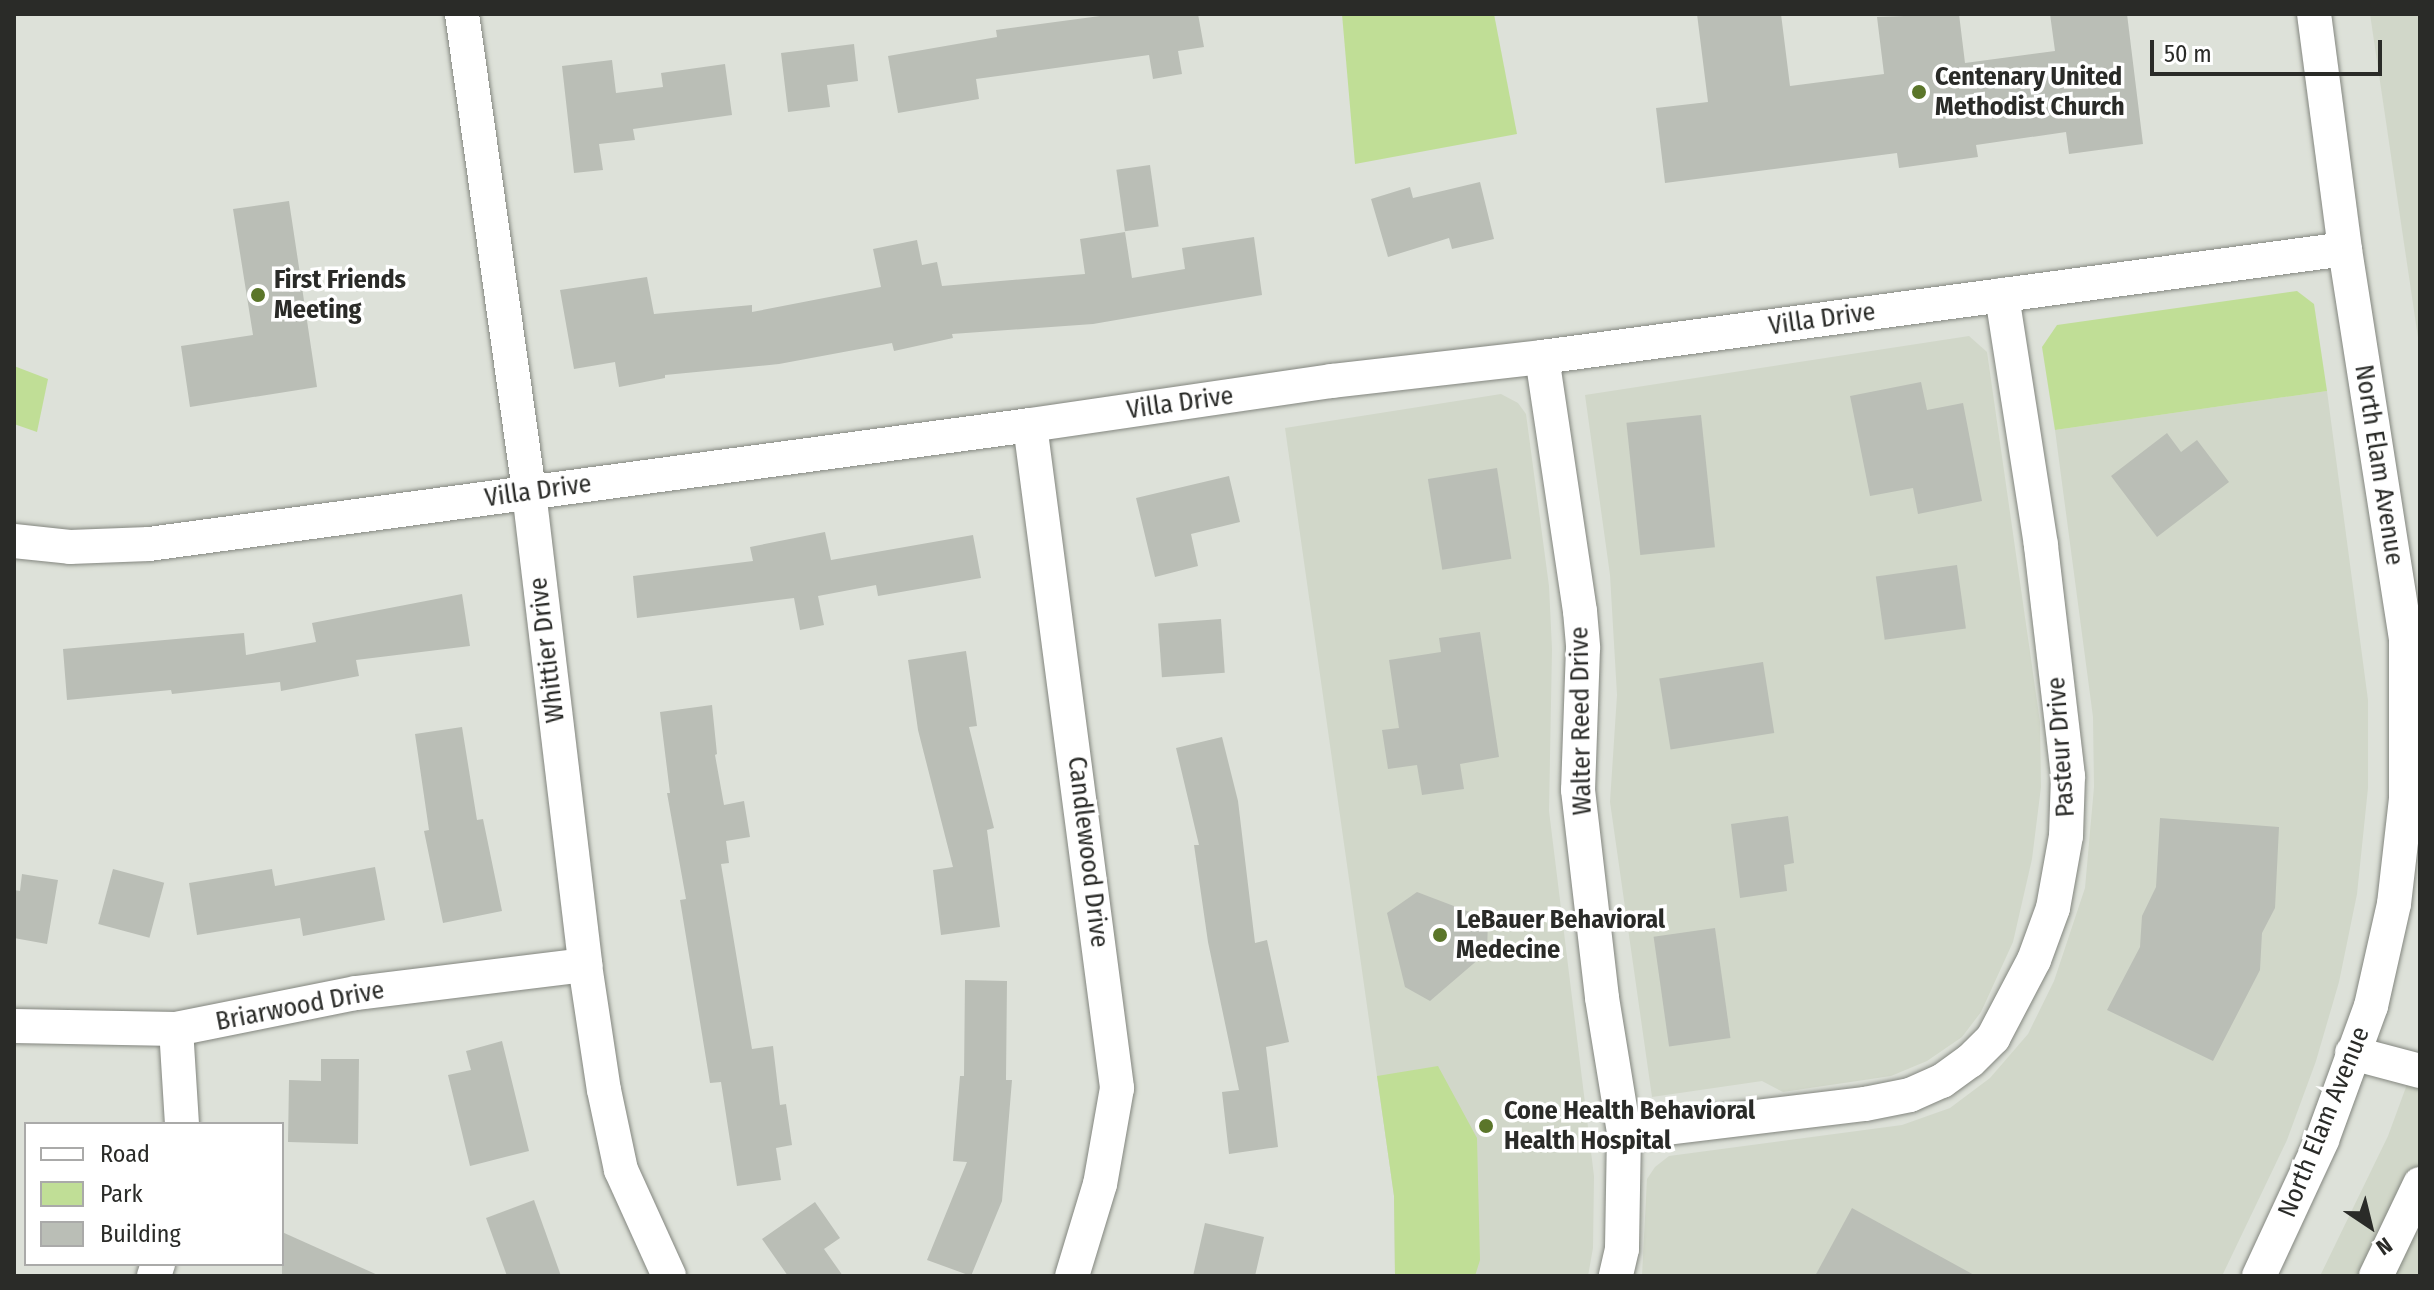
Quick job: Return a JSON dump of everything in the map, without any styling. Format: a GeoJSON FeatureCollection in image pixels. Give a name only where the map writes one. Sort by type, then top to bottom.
{"type":"FeatureCollection","features":[{"type":"Feature","properties":{"kind":"street","name":"Whittier Drive"},"geometry":{"type":"LineString","coordinates":[[462,14],[529,492],[585,965],[621,1170],[669,1276]]}},
{"type":"Feature","properties":{"kind":"street","name":"North Elam Avenue"},"geometry":{"type":"LineString","coordinates":[[2259,1276],[2322,1140],[2371,1006],[2394,904],[2406,799],[2406,639],[2345,249],[2314,14]]}},
{"type":"Feature","properties":{"kind":"street","name":"Villa Drive"},"geometry":{"type":"LineString","coordinates":[[14,541],[70,547],[149,544],[1332,381],[1542,357],[2345,249]]}},
{"type":"Feature","properties":{"kind":"street","name":"Pasteur Drive"},"geometry":{"type":"LineString","coordinates":[[1624,1133],[1865,1104],[1910,1095],[1942,1081],[1970,1061],[1993,1038],[2034,960],[2053,908],[2066,836],[2068,776],[2041,545],[2002,295]]}},
{"type":"Feature","properties":{"kind":"street","name":"Walter Reed Drive"},"geometry":{"type":"LineString","coordinates":[[1542,357],[1580,611],[1583,648],[1578,790],[1600,983],[1624,1133],[1622,1249],[1616,1276]]}},
{"type":"Feature","properties":{"kind":"street","name":"Candlewood Drive"},"geometry":{"type":"LineString","coordinates":[[1030,425],[1117,1088],[1100,1184],[1072,1276]]}},
{"type":"Feature","properties":{"kind":"street","name":"Briarwood Drive"},"geometry":{"type":"LineString","coordinates":[[14,1026],[176,1029],[356,993],[585,965]]}},
{"type":"Feature","properties":{"kind":"street"},"geometry":{"type":"LineString","coordinates":[[176,1029],[182,1122]]}},
{"type":"Feature","properties":{"kind":"street"},"geometry":{"type":"LineString","coordinates":[[2352,1053],[2420,1071]]}},
{"type":"Feature","properties":{"kind":"street"},"geometry":{"type":"LineString","coordinates":[[2376,1276],[2420,1184]]}},
{"type":"Feature","properties":{"kind":"shaded area"},"geometry":{"type":"Polygon","coordinates":[[[2370,14],[2420,14],[2420,351],[2370,14]]]}},
{"type":"Feature","properties":{"kind":"shaded area"},"geometry":{"type":"Polygon","coordinates":[[[1969,336],[1987,352],[2040,722],[2041,787],[2032,859],[2013,942],[1981,1012],[1962,1037],[1927,1061],[1891,1076],[1783,1092],[1762,1081],[1652,1097],[1610,802],[1617,695],[1610,575],[1585,395],[1969,336]]]}},
{"type":"Feature","properties":{"kind":"shaded area"},"geometry":{"type":"Polygon","coordinates":[[[2327,391],[2368,700],[2368,788],[2357,894],[2339,982],[2316,1061],[2287,1140],[2222,1276],[1642,1276],[1647,1179],[1655,1167],[1669,1156],[1902,1125],[1950,1108],[1990,1078],[2028,1034],[2054,981],[2085,888],[2094,787],[2093,717],[2055,430],[2327,391]]]}},
{"type":"Feature","properties":{"kind":"shaded area"},"geometry":{"type":"Polygon","coordinates":[[[1501,394],[1518,403],[1526,414],[1549,586],[1552,649],[1549,811],[1594,1176],[1593,1248],[1588,1276],[1395,1276],[1394,1196],[1285,428],[1501,394]]]}},
{"type":"Feature","properties":{"kind":"shaded area"},"geometry":{"type":"Polygon","coordinates":[[[2420,1049],[2420,1276],[2320,1276],[2388,1136],[2420,1049]]]}},
{"type":"Feature","properties":{"kind":"green space"},"geometry":{"type":"Polygon","coordinates":[[[1342,14],[1494,14],[1517,134],[1355,164],[1342,14]]]}},
{"type":"Feature","properties":{"kind":"green space"},"geometry":{"type":"Polygon","coordinates":[[[2297,291],[2314,304],[2327,391],[2055,430],[2042,347],[2057,325],[2297,291]]]}},
{"type":"Feature","properties":{"kind":"green space"},"geometry":{"type":"Polygon","coordinates":[[[14,366],[48,379],[37,432],[14,424],[14,366]]]}},
{"type":"Feature","properties":{"kind":"green space"},"geometry":{"type":"Polygon","coordinates":[[[1438,1066],[1477,1138],[1480,1260],[1475,1276],[1395,1276],[1394,1196],[1377,1076],[1438,1066]]]}},
{"type":"Feature","properties":{"kind":"building"},"geometry":{"type":"Polygon","coordinates":[[[1115,14],[1198,14],[1204,47],[1178,51],[1182,74],[1153,79],[1149,55],[976,79],[979,99],[898,113],[888,56],[997,37],[996,30],[1115,14]]]}},
{"type":"Feature","properties":{"kind":"building"},"geometry":{"type":"Polygon","coordinates":[[[1697,14],[1781,14],[1790,86],[1884,74],[1877,17],[1959,14],[1965,63],[2055,51],[2050,14],[2127,14],[2143,144],[2069,154],[2066,132],[1976,145],[1978,157],[1899,168],[1897,153],[1665,183],[1656,108],[1708,102],[1697,14]]]}},
{"type":"Feature","properties":{"kind":"building"},"geometry":{"type":"Polygon","coordinates":[[[854,44],[858,81],[827,85],[830,107],[788,112],[781,53],[854,44]]]}},
{"type":"Feature","properties":{"kind":"building"},"geometry":{"type":"Polygon","coordinates":[[[612,60],[616,93],[663,87],[661,73],[725,64],[732,115],[633,129],[635,140],[599,144],[603,170],[574,173],[562,66],[612,60]]]}},
{"type":"Feature","properties":{"kind":"building"},"geometry":{"type":"Polygon","coordinates":[[[1150,165],[1159,226],[1125,231],[1116,170],[1150,165]]]}},
{"type":"Feature","properties":{"kind":"building"},"geometry":{"type":"Polygon","coordinates":[[[1480,182],[1494,239],[1452,249],[1449,238],[1388,257],[1371,199],[1410,187],[1413,198],[1480,182]]]}},
{"type":"Feature","properties":{"kind":"building"},"geometry":{"type":"Polygon","coordinates":[[[289,201],[317,387],[190,407],[181,346],[253,335],[233,209],[289,201]]]}},
{"type":"Feature","properties":{"kind":"building"},"geometry":{"type":"Polygon","coordinates":[[[1125,232],[1132,278],[1185,269],[1182,248],[1254,237],[1262,295],[1093,324],[952,334],[953,338],[894,351],[892,343],[779,364],[665,375],[665,378],[619,387],[615,362],[574,369],[560,290],[647,277],[654,314],[752,305],[752,312],[881,287],[873,249],[917,240],[922,265],[937,262],[942,286],[1085,274],[1080,239],[1125,232]]]}},
{"type":"Feature","properties":{"kind":"building"},"geometry":{"type":"Polygon","coordinates":[[[1921,382],[1927,410],[1963,403],[1982,501],[1918,514],[1913,488],[1870,496],[1850,396],[1921,382]]]}},
{"type":"Feature","properties":{"kind":"building"},"geometry":{"type":"Polygon","coordinates":[[[1701,415],[1715,547],[1640,555],[1626,423],[1701,415]]]}},
{"type":"Feature","properties":{"kind":"building"},"geometry":{"type":"Polygon","coordinates":[[[2167,433],[2181,452],[2197,440],[2229,482],[2157,537],[2111,476],[2167,433]]]}},
{"type":"Feature","properties":{"kind":"building"},"geometry":{"type":"Polygon","coordinates":[[[1497,468],[1511,559],[1442,570],[1428,479],[1497,468]]]}},
{"type":"Feature","properties":{"kind":"building"},"geometry":{"type":"Polygon","coordinates":[[[1229,476],[1240,522],[1191,534],[1198,566],[1155,577],[1136,498],[1229,476]]]}},
{"type":"Feature","properties":{"kind":"building"},"geometry":{"type":"Polygon","coordinates":[[[825,532],[831,560],[973,535],[981,578],[878,596],[876,585],[818,596],[824,625],[800,630],[794,598],[637,618],[633,576],[753,561],[750,547],[825,532]]]}},
{"type":"Feature","properties":{"kind":"building"},"geometry":{"type":"Polygon","coordinates":[[[1957,565],[1966,628],[1885,640],[1876,576],[1957,565]]]}},
{"type":"Feature","properties":{"kind":"building"},"geometry":{"type":"Polygon","coordinates":[[[462,594],[470,646],[356,660],[359,676],[281,691],[280,682],[172,694],[171,690],[67,700],[63,649],[244,633],[246,655],[316,642],[312,623],[462,594]]]}},
{"type":"Feature","properties":{"kind":"building"},"geometry":{"type":"Polygon","coordinates":[[[1221,619],[1225,673],[1162,677],[1158,623],[1221,619]]]}},
{"type":"Feature","properties":{"kind":"building"},"geometry":{"type":"Polygon","coordinates":[[[1480,632],[1499,757],[1460,764],[1464,789],[1422,795],[1417,765],[1388,769],[1382,730],[1399,728],[1389,660],[1441,652],[1439,638],[1480,632]]]}},
{"type":"Feature","properties":{"kind":"building"},"geometry":{"type":"Polygon","coordinates":[[[966,651],[977,726],[969,727],[994,828],[987,830],[1000,927],[941,935],[933,870],[953,867],[918,730],[908,660],[966,651]]]}},
{"type":"Feature","properties":{"kind":"building"},"geometry":{"type":"Polygon","coordinates":[[[1763,662],[1774,733],[1671,750],[1659,678],[1763,662]]]}},
{"type":"Feature","properties":{"kind":"building"},"geometry":{"type":"Polygon","coordinates":[[[712,705],[715,755],[724,805],[744,801],[750,837],[726,841],[729,863],[721,864],[752,1049],[773,1046],[780,1105],[786,1104],[792,1145],[776,1148],[781,1180],[737,1186],[721,1082],[710,1083],[680,900],[686,899],[667,793],[670,793],[660,712],[712,705]]]}},
{"type":"Feature","properties":{"kind":"building"},"geometry":{"type":"Polygon","coordinates":[[[462,727],[477,820],[483,819],[502,911],[443,923],[424,831],[429,830],[415,734],[462,727]]]}},
{"type":"Feature","properties":{"kind":"building"},"geometry":{"type":"Polygon","coordinates":[[[1222,737],[1238,801],[1255,943],[1267,940],[1289,1042],[1266,1047],[1278,1147],[1229,1154],[1222,1092],[1239,1090],[1208,942],[1194,845],[1199,845],[1176,748],[1222,737]]]}},
{"type":"Feature","properties":{"kind":"building"},"geometry":{"type":"Polygon","coordinates":[[[1788,816],[1794,863],[1784,865],[1787,891],[1740,898],[1731,824],[1788,816]]]}},
{"type":"Feature","properties":{"kind":"building"},"geometry":{"type":"Polygon","coordinates":[[[2160,818],[2279,827],[2275,908],[2262,933],[2260,970],[2213,1061],[2107,1010],[2140,947],[2142,916],[2156,887],[2160,818]]]}},
{"type":"Feature","properties":{"kind":"building"},"geometry":{"type":"Polygon","coordinates":[[[375,867],[385,920],[303,936],[300,918],[197,935],[189,883],[272,869],[275,886],[375,867]]]}},
{"type":"Feature","properties":{"kind":"building"},"geometry":{"type":"Polygon","coordinates":[[[113,869],[164,883],[149,938],[98,924],[113,869]]]}},
{"type":"Feature","properties":{"kind":"building"},"geometry":{"type":"Polygon","coordinates":[[[22,874],[58,880],[47,944],[14,938],[14,890],[20,891],[22,874]]]}},
{"type":"Feature","properties":{"kind":"building","name":"LeBauer Behavioral Medecine"},"geometry":{"type":"Polygon","coordinates":[[[1417,892],[1488,919],[1487,952],[1430,1001],[1405,987],[1387,913],[1417,892]]]}},
{"type":"Feature","properties":{"kind":"building"},"geometry":{"type":"Polygon","coordinates":[[[1715,928],[1730,1038],[1669,1047],[1654,937],[1715,928]]]}},
{"type":"Feature","properties":{"kind":"building"},"geometry":{"type":"Polygon","coordinates":[[[965,980],[1007,981],[1006,1080],[1012,1080],[1002,1201],[971,1276],[927,1260],[967,1162],[953,1161],[960,1076],[964,1076],[965,980]]]}},
{"type":"Feature","properties":{"kind":"building"},"geometry":{"type":"Polygon","coordinates":[[[502,1041],[529,1151],[470,1166],[448,1075],[471,1070],[466,1051],[502,1041]]]}},
{"type":"Feature","properties":{"kind":"building"},"geometry":{"type":"Polygon","coordinates":[[[321,1059],[359,1059],[358,1144],[288,1142],[289,1080],[321,1081],[321,1059]]]}},
{"type":"Feature","properties":{"kind":"building"},"geometry":{"type":"Polygon","coordinates":[[[534,1200],[561,1276],[507,1276],[486,1218],[534,1200]]]}},
{"type":"Feature","properties":{"kind":"building"},"geometry":{"type":"Polygon","coordinates":[[[815,1202],[840,1238],[824,1249],[843,1276],[788,1276],[762,1239],[815,1202]]]}},
{"type":"Feature","properties":{"kind":"building"},"geometry":{"type":"Polygon","coordinates":[[[1852,1208],[1976,1276],[1815,1276],[1852,1208]]]}},
{"type":"Feature","properties":{"kind":"building"},"geometry":{"type":"Polygon","coordinates":[[[1205,1223],[1264,1237],[1255,1276],[1193,1276],[1205,1223]]]}},
{"type":"Feature","properties":{"kind":"building"},"geometry":{"type":"Polygon","coordinates":[[[284,1233],[380,1276],[282,1276],[284,1233]]]}},
{"type":"Feature","properties":{"kind":"place","name":"Centenary United Methodist Church"},"geometry":{"type":"Point","coordinates":[1919,92]}},
{"type":"Feature","properties":{"kind":"place","name":"First Friends Meeting"},"geometry":{"type":"Point","coordinates":[258,295]}},
{"type":"Feature","properties":{"kind":"place","name":"LeBauer Behavioral Medecine"},"geometry":{"type":"Point","coordinates":[1440,935]}},
{"type":"Feature","properties":{"kind":"place","name":"Cone Health Behavioral Health Hospital"},"geometry":{"type":"Point","coordinates":[1486,1126]}}]}
